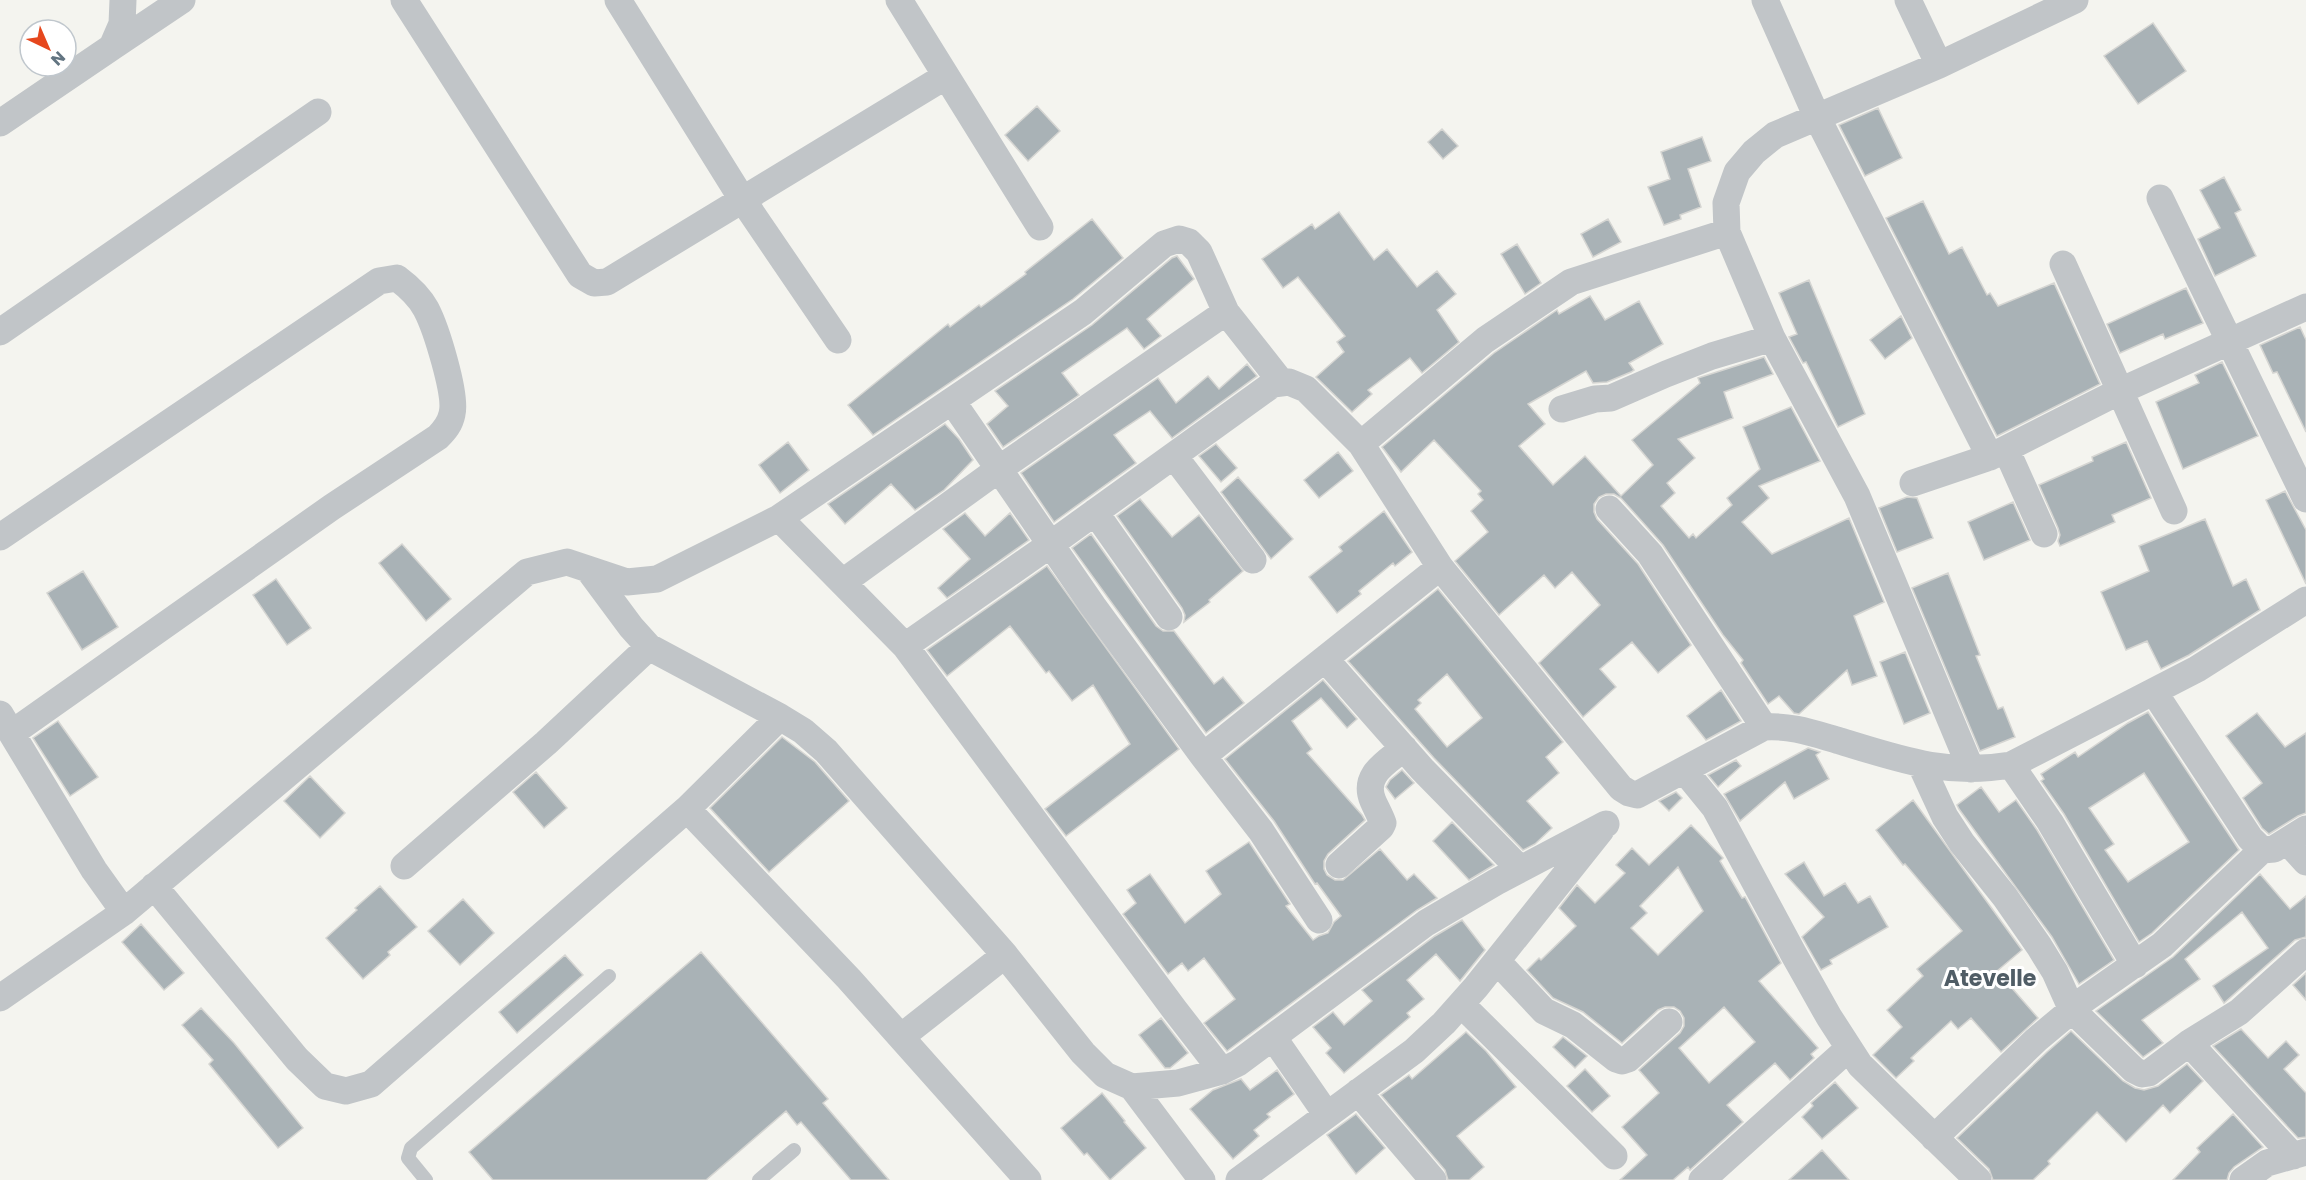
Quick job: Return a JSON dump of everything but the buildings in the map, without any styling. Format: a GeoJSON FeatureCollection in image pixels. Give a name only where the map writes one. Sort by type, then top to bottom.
{"type":"FeatureCollection","features":[{"type":"Feature","properties":{"kind":"street"},"geometry":{"type":"LineString","coordinates":[[112,47],[122,24],[123,0]]}},
{"type":"Feature","properties":{"kind":"street"},"geometry":{"type":"LineString","coordinates":[[0,123],[182,0]]}},
{"type":"Feature","properties":{"kind":"street"},"geometry":{"type":"LineString","coordinates":[[404,0],[580,275],[594,283],[607,282],[946,76]]}},
{"type":"Feature","properties":{"kind":"street"},"geometry":{"type":"LineString","coordinates":[[618,0],[742,198],[838,340]]}},
{"type":"Feature","properties":{"kind":"street"},"geometry":{"type":"LineString","coordinates":[[899,0],[1040,227]]}},
{"type":"Feature","properties":{"kind":"street"},"geometry":{"type":"LineString","coordinates":[[1765,0],[1816,115],[2044,534]]}},
{"type":"Feature","properties":{"kind":"street"},"geometry":{"type":"LineString","coordinates":[[1908,0],[1939,65]]}},
{"type":"Feature","properties":{"kind":"street"},"geometry":{"type":"LineString","coordinates":[[1971,770],[1857,496],[1772,338],[1727,232],[1726,203],[1737,172],[1754,152],[1775,135],[1816,115],[1939,65],[2068,2]]}},
{"type":"Feature","properties":{"kind":"street"},"geometry":{"type":"LineString","coordinates":[[0,332],[318,112]]}},
{"type":"Feature","properties":{"kind":"street"},"geometry":{"type":"LineString","coordinates":[[2160,198],[2306,500]]}},
{"type":"Feature","properties":{"kind":"street"},"geometry":{"type":"LineString","coordinates":[[1361,444],[1485,340],[1571,282],[1727,232]]}},
{"type":"Feature","properties":{"kind":"street"},"geometry":{"type":"LineString","coordinates":[[0,998],[124,912],[527,572],[567,562],[627,582],[657,579],[779,518],[1083,312],[1164,244],[1179,239],[1189,242],[1198,252],[1226,312],[1282,383]]}},
{"type":"Feature","properties":{"kind":"street"},"geometry":{"type":"LineString","coordinates":[[2063,264],[2174,511]]}},
{"type":"Feature","properties":{"kind":"street"},"geometry":{"type":"LineString","coordinates":[[0,537],[380,281],[397,278],[412,290],[425,308],[434,328],[454,400],[453,413],[448,427],[438,437],[6,724],[94,870],[124,912]]}},
{"type":"Feature","properties":{"kind":"street"},"geometry":{"type":"LineString","coordinates":[[1913,483],[1998,453],[2120,391],[2306,307]]}},
{"type":"Feature","properties":{"kind":"street"},"geometry":{"type":"LineString","coordinates":[[843,582],[999,469],[1226,312]]}},
{"type":"Feature","properties":{"kind":"street"},"geometry":{"type":"LineString","coordinates":[[1562,409],[1595,399],[1611,398],[1712,356],[1772,338]]}},
{"type":"Feature","properties":{"kind":"street"},"geometry":{"type":"LineString","coordinates":[[905,646],[1052,544],[1273,384],[1290,382],[1306,389],[1361,444],[1440,567],[1621,788],[1637,795],[1764,727],[1778,726],[1801,730],[1921,765],[1971,770],[2011,765],[2197,669],[2306,600]]}},
{"type":"Feature","properties":{"kind":"street"},"geometry":{"type":"LineString","coordinates":[[952,401],[1093,606],[1261,831],[1319,920]]}},
{"type":"Feature","properties":{"kind":"street"},"geometry":{"type":"LineString","coordinates":[[1174,456],[1253,560]]}},
{"type":"Feature","properties":{"kind":"street"},"geometry":{"type":"LineString","coordinates":[[1609,509],[1650,554],[1764,727]]}},
{"type":"Feature","properties":{"kind":"street"},"geometry":{"type":"LineString","coordinates":[[1095,512],[1169,617]]}},
{"type":"Feature","properties":{"kind":"street"},"geometry":{"type":"LineString","coordinates":[[779,518],[905,646],[1222,1071]]}},
{"type":"Feature","properties":{"kind":"street"},"geometry":{"type":"LineString","coordinates":[[1203,756],[1440,567]]}},
{"type":"Feature","properties":{"kind":"street"},"geometry":{"type":"LineString","coordinates":[[588,569],[631,627],[649,647],[780,717],[803,731],[826,752],[1005,955],[1083,1053],[1105,1075],[1132,1087],[1178,1083],[1222,1071],[1238,1063],[1426,923],[1520,869],[1606,824]]}},
{"type":"Feature","properties":{"kind":"street"},"geometry":{"type":"LineString","coordinates":[[404,866],[546,743],[649,647]]}},
{"type":"Feature","properties":{"kind":"street"},"geometry":{"type":"LineString","coordinates":[[1326,660],[1404,748],[1520,869]]}},
{"type":"Feature","properties":{"kind":"street"},"geometry":{"type":"LineString","coordinates":[[2154,692],[2250,838],[2285,840],[2306,862]]}},
{"type":"Feature","properties":{"kind":"street"},"geometry":{"type":"LineString","coordinates":[[154,886],[297,1059],[325,1086],[346,1090],[371,1084],[687,809],[780,717]]}},
{"type":"Feature","properties":{"kind":"street"},"geometry":{"type":"LineString","coordinates":[[1339,864],[1381,827],[1383,823],[1373,801],[1370,780],[1373,774],[1404,748]]}},
{"type":"Feature","properties":{"kind":"street"},"geometry":{"type":"LineString","coordinates":[[1921,765],[1945,817],[2039,946],[2055,972],[2072,1010],[2134,1070],[2142,1074],[2149,1073],[2189,1043],[2240,1012],[2306,952]]}},
{"type":"Feature","properties":{"kind":"street"},"geometry":{"type":"LineString","coordinates":[[2011,765],[2050,822],[2134,965]]}},
{"type":"Feature","properties":{"kind":"street"},"geometry":{"type":"LineString","coordinates":[[1684,770],[1715,808],[1793,953],[1860,1065],[1978,1180]]}},
{"type":"Feature","properties":{"kind":"street"},"geometry":{"type":"LineString","coordinates":[[1239,1180],[1414,1051],[1461,1004],[1497,961],[1629,793]]}},
{"type":"Feature","properties":{"kind":"street"},"geometry":{"type":"LineString","coordinates":[[687,809],[849,979],[1028,1180]]}},
{"type":"Feature","properties":{"kind":"street"},"geometry":{"type":"LineString","coordinates":[[1934,1138],[2036,1040],[2072,1010],[2178,931],[2285,840]]}},
{"type":"Feature","properties":{"kind":"street"},"geometry":{"type":"LineString","coordinates":[[900,1037],[1005,955]]}},
{"type":"Feature","properties":{"kind":"street"},"geometry":{"type":"LineString","coordinates":[[1497,961],[1544,1011],[1573,1025],[1616,1059],[1622,1061],[1628,1059],[1669,1022]]}},
{"type":"Feature","properties":{"kind":"street"},"geometry":{"type":"LineString","coordinates":[[1461,1004],[1614,1156]]}},
{"type":"Feature","properties":{"kind":"street"},"geometry":{"type":"LineString","coordinates":[[1273,1037],[1327,1115]]}},
{"type":"Feature","properties":{"kind":"street"},"geometry":{"type":"LineString","coordinates":[[2189,1043],[2299,1154],[2267,1163],[2243,1180]]}},
{"type":"Feature","properties":{"kind":"street"},"geometry":{"type":"LineString","coordinates":[[1705,1179],[1849,1048]]}},
{"type":"Feature","properties":{"kind":"street"},"geometry":{"type":"LineString","coordinates":[[1132,1087],[1202,1180]]}},
{"type":"Feature","properties":{"kind":"street"},"geometry":{"type":"LineString","coordinates":[[1358,1092],[1432,1180]]}},
{"type":"Feature","properties":{"kind":"lane"},"geometry":{"type":"LineString","coordinates":[[426,1180],[408,1158],[411,1148],[609,976]]}},
{"type":"Feature","properties":{"kind":"lane"},"geometry":{"type":"LineString","coordinates":[[759,1180],[794,1150]]}},
{"type":"Feature","properties":{"kind":"district","name":"Atevelle"},"geometry":{"type":"Point","coordinates":[1990,978]}}]}
